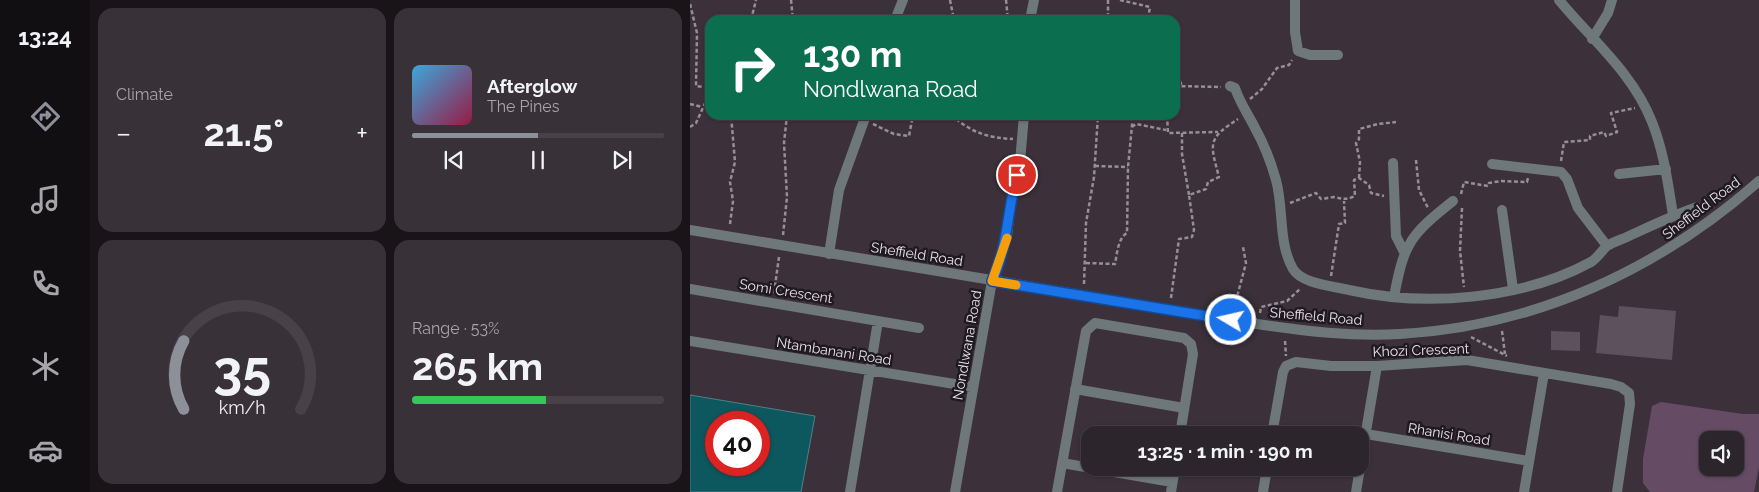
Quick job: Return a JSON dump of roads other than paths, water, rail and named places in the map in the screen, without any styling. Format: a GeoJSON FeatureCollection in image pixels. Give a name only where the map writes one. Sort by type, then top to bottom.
{"type":"FeatureCollection","features":[{"type":"Feature","properties":{"kind":"street"},"geometry":{"type":"LineString","coordinates":[[897,15],[902,0]]}},
{"type":"Feature","properties":{"kind":"street"},"geometry":{"type":"LineString","coordinates":[[1031,15],[1034,0]]}},
{"type":"Feature","properties":{"kind":"street"},"geometry":{"type":"LineString","coordinates":[[1295,0],[1295,32],[1298,51],[1310,55],[1338,55]]}},
{"type":"Feature","properties":{"kind":"street"},"geometry":{"type":"LineString","coordinates":[[1559,0],[1624,74],[1646,108],[1662,150],[1674,215]]}},
{"type":"Feature","properties":{"kind":"street"},"geometry":{"type":"LineString","coordinates":[[1592,39],[1608,13],[1612,0]]}},
{"type":"Feature","properties":{"kind":"street"},"geometry":{"type":"LineString","coordinates":[[1230,86],[1235,88],[1243,109],[1255,127],[1269,158],[1281,206],[1288,254],[1294,270],[1306,279],[1328,285],[1394,297],[1436,300],[1472,297],[1513,289],[1563,275],[1592,261],[1608,246],[1674,215],[1697,207]]}},
{"type":"Feature","properties":{"kind":"street"},"geometry":{"type":"LineString","coordinates":[[829,254],[839,190],[865,120]]}},
{"type":"Feature","properties":{"kind":"street","name":"Nondlwana Road"},"geometry":{"type":"LineString","coordinates":[[955,492],[992,281],[1007,236],[1024,120]]}},
{"type":"Feature","properties":{"kind":"street"},"geometry":{"type":"LineString","coordinates":[[1393,163],[1396,236],[1404,252]]}},
{"type":"Feature","properties":{"kind":"street"},"geometry":{"type":"LineString","coordinates":[[1492,164],[1562,172],[1567,179],[1578,208],[1608,246]]}},
{"type":"Feature","properties":{"kind":"street"},"geometry":{"type":"LineString","coordinates":[[1619,174],[1666,169]]}},
{"type":"Feature","properties":{"kind":"street","name":"Sheffield Road"},"geometry":{"type":"LineString","coordinates":[[690,230],[1297,330],[1364,335],[1434,330],[1522,313],[1578,294],[1608,282],[1673,247],[1724,211],[1759,181]]}},
{"type":"Feature","properties":{"kind":"street"},"geometry":{"type":"LineString","coordinates":[[1394,297],[1404,252],[1417,232],[1432,216],[1453,201]]}},
{"type":"Feature","properties":{"kind":"street"},"geometry":{"type":"LineString","coordinates":[[1502,210],[1513,289]]}},
{"type":"Feature","properties":{"kind":"street","name":"Somi Crescent"},"geometry":{"type":"LineString","coordinates":[[690,289],[920,328]]}},
{"type":"Feature","properties":{"kind":"street"},"geometry":{"type":"LineString","coordinates":[[850,492],[878,321]]}},
{"type":"Feature","properties":{"kind":"street"},"geometry":{"type":"LineString","coordinates":[[1057,492],[1086,331],[1091,325],[1095,323],[1184,338],[1191,344],[1193,354],[1181,426]]}},
{"type":"Feature","properties":{"kind":"street","name":"Ntambanani Road"},"geometry":{"type":"LineString","coordinates":[[690,341],[973,387]]}},
{"type":"Feature","properties":{"kind":"street","name":"Khozi Crescent"},"geometry":{"type":"LineString","coordinates":[[1274,426],[1283,372],[1291,363],[1299,362],[1332,366],[1377,366],[1458,360],[1611,384],[1626,390],[1630,404],[1616,492]]}},
{"type":"Feature","properties":{"kind":"street"},"geometry":{"type":"LineString","coordinates":[[1367,426],[1377,366]]}},
{"type":"Feature","properties":{"kind":"street"},"geometry":{"type":"LineString","coordinates":[[1524,492],[1544,373]]}},
{"type":"Feature","properties":{"kind":"street"},"geometry":{"type":"LineString","coordinates":[[1075,389],[1184,408]]}},
{"type":"Feature","properties":{"kind":"street","name":"Rhanisi Road"},"geometry":{"type":"LineString","coordinates":[[1369,434],[1529,461]]}},
{"type":"Feature","properties":{"kind":"street"},"geometry":{"type":"LineString","coordinates":[[1062,463],[1171,487]]}},
{"type":"Feature","properties":{"kind":"street"},"geometry":{"type":"LineString","coordinates":[[1263,492],[1266,476]]}},
{"type":"Feature","properties":{"kind":"street"},"geometry":{"type":"LineString","coordinates":[[1356,492],[1359,476]]}},
{"type":"Feature","properties":{"kind":"water"},"geometry":{"type":"Polygon","coordinates":[[[690,395],[815,416],[801,492],[690,492],[690,395]]]}}]}
